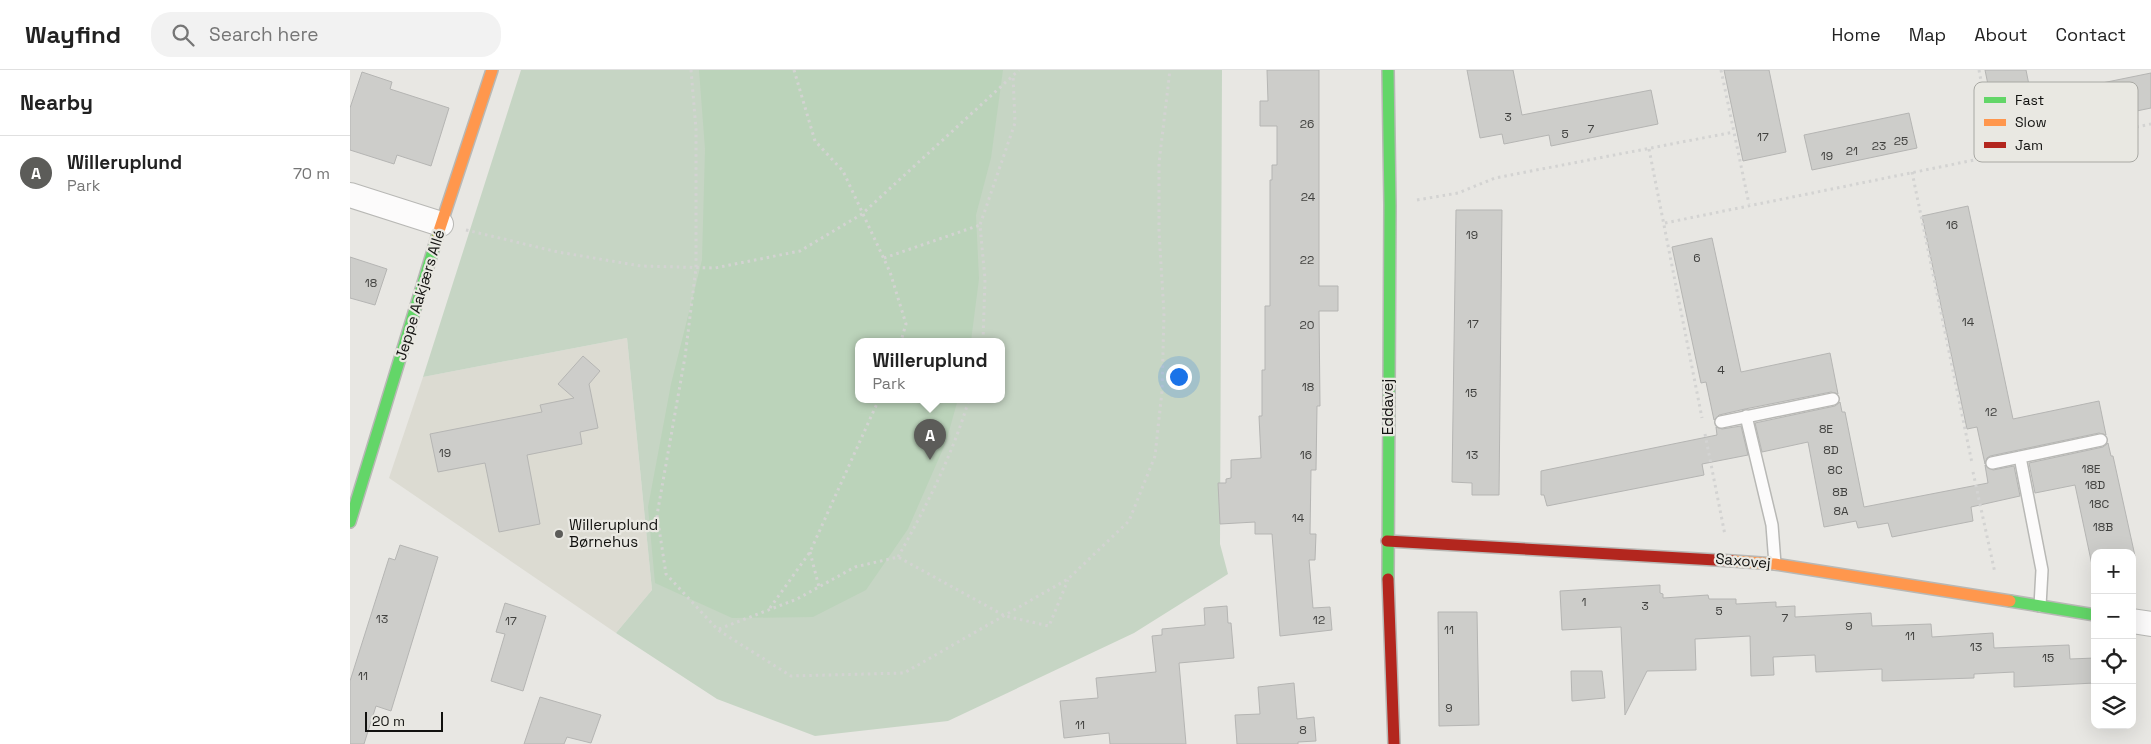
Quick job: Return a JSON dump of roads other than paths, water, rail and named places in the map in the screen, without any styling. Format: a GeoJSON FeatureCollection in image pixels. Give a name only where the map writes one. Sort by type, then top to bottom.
{"type":"FeatureCollection","features":[{"type":"Feature","properties":{"kind":"street","name":"Jeppe Aakjærs Allé"},"geometry":{"type":"LineString","coordinates":[[350,522],[357,476],[492,70]]}},
{"type":"Feature","properties":{"kind":"street","name":"Eddavej"},"geometry":{"type":"LineString","coordinates":[[1388,70],[1390,205],[1387,541],[1394,744]]}},
{"type":"Feature","properties":{"kind":"street"},"geometry":{"type":"LineString","coordinates":[[350,195],[442,224]]}},
{"type":"Feature","properties":{"kind":"street","name":"Saxovej"},"geometry":{"type":"LineString","coordinates":[[1387,541],[1730,559],[1775,564],[2091,614]]}},
{"type":"Feature","properties":{"kind":"street"},"geometry":{"type":"LineString","coordinates":[[2136,622],[2151,624]]}},
{"type":"Feature","properties":{"kind":"lane"},"geometry":{"type":"LineString","coordinates":[[1721,422],[1833,399]]}},
{"type":"Feature","properties":{"kind":"lane"},"geometry":{"type":"LineString","coordinates":[[1746,416],[1772,525],[1775,564]]}},
{"type":"Feature","properties":{"kind":"lane"},"geometry":{"type":"LineString","coordinates":[[1992,463],[2101,440]]}},
{"type":"Feature","properties":{"kind":"lane"},"geometry":{"type":"LineString","coordinates":[[2020,458],[2042,570],[2040,606]]}},
{"type":"Feature","properties":{"kind":"place","name":"Willeruplund"},"geometry":{"type":"Point","coordinates":[930,460]}},
{"type":"Feature","properties":{"kind":"place","name":"Willeruplund Børnehus"},"geometry":{"type":"Point","coordinates":[559,534]}}]}
